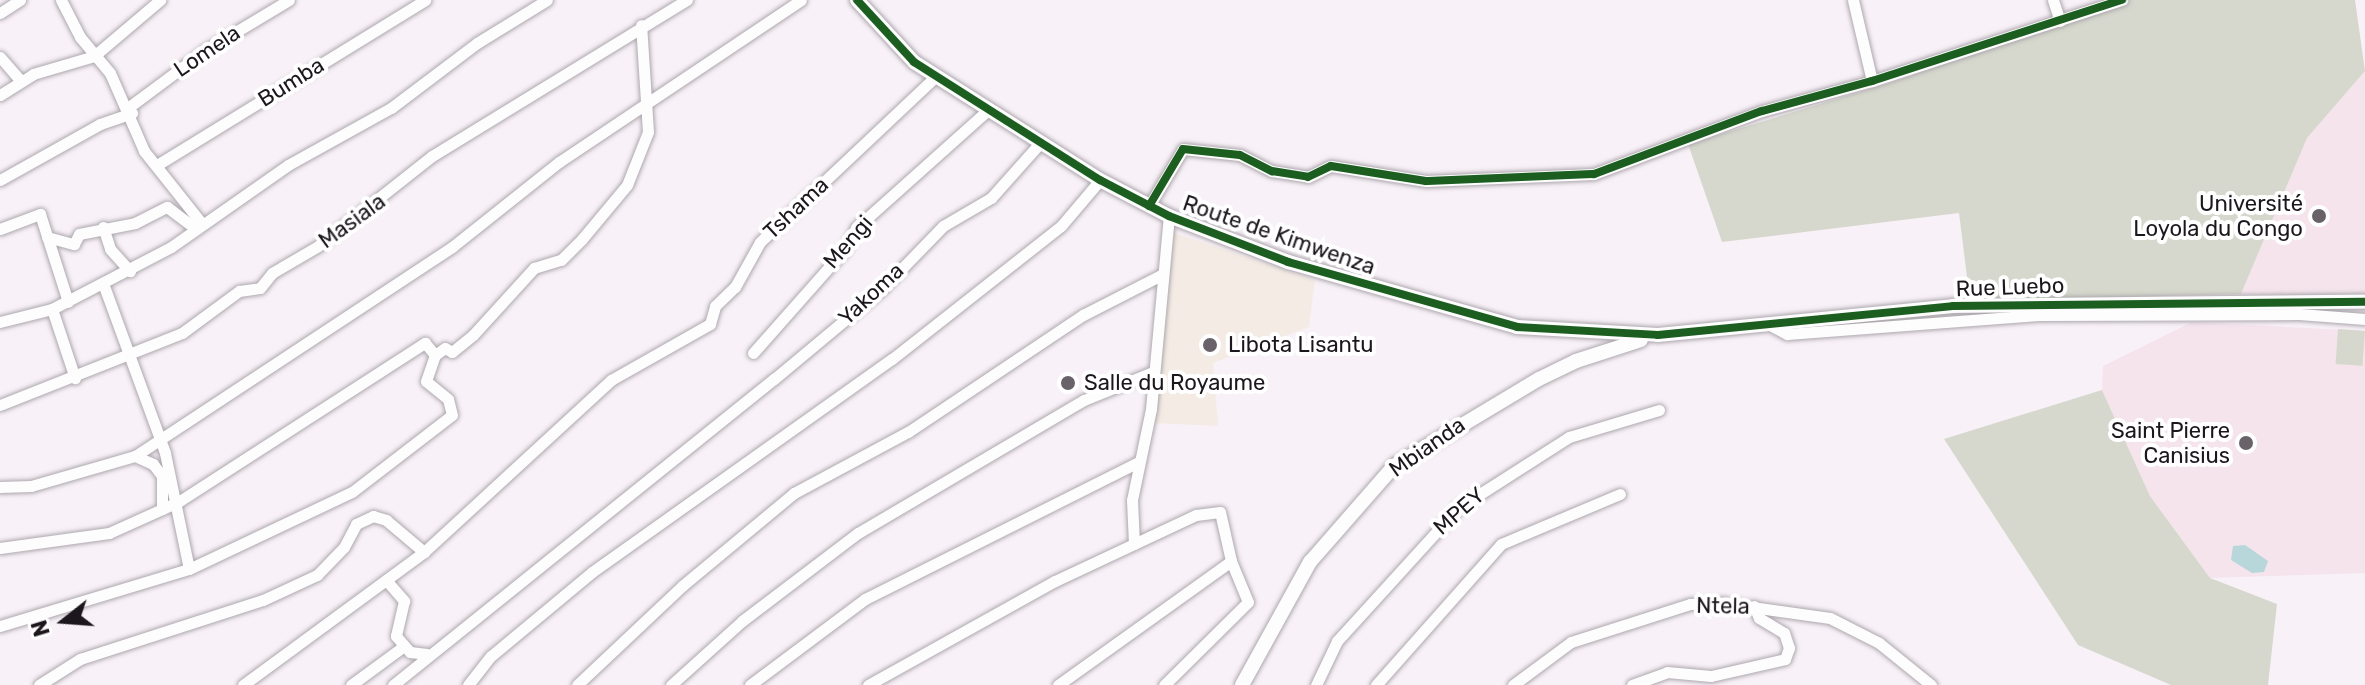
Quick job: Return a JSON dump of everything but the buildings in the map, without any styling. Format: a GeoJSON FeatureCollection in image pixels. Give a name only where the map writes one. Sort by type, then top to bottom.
{"type":"FeatureCollection","features":[{"type":"Feature","properties":{"kind":"street"},"geometry":{"type":"LineString","coordinates":[[0,13],[20,0]]}},
{"type":"Feature","properties":{"kind":"street"},"geometry":{"type":"LineString","coordinates":[[61,0],[94,56],[105,65],[130,110],[144,151],[199,226]]}},
{"type":"Feature","properties":{"kind":"street"},"geometry":{"type":"LineString","coordinates":[[1,92],[21,81],[94,56],[160,0]]}},
{"type":"Feature","properties":{"kind":"street","name":"Lomela"},"geometry":{"type":"LineString","coordinates":[[0,180],[130,110],[204,51],[289,0]]}},
{"type":"Feature","properties":{"kind":"street","name":"Bumba"},"geometry":{"type":"LineString","coordinates":[[157,165],[425,0]]}},
{"type":"Feature","properties":{"kind":"street"},"geometry":{"type":"LineString","coordinates":[[0,322],[52,309],[130,271],[288,165],[391,108],[477,43],[547,0]]}},
{"type":"Feature","properties":{"kind":"street","name":"Masiala"},"geometry":{"type":"LineString","coordinates":[[0,405],[75,378],[182,333],[239,291],[260,288],[272,273],[318,246],[432,156],[589,59],[609,52],[641,25],[687,0]]}},
{"type":"Feature","properties":{"kind":"street"},"geometry":{"type":"LineString","coordinates":[[0,487],[31,486],[135,456],[452,247],[642,103],[801,0]]}},
{"type":"Feature","properties":{"kind":"street","name":"Route de Kimwenza"},"geometry":{"type":"LineString","coordinates":[[857,0],[905,54],[936,76],[1100,180],[1169,216],[1288,262],[1448,310],[1565,333],[1658,335]]}},
{"type":"Feature","properties":{"kind":"street"},"geometry":{"type":"LineString","coordinates":[[1853,0],[1872,81]]}},
{"type":"Feature","properties":{"kind":"street"},"geometry":{"type":"LineString","coordinates":[[2053,0],[2060,21]]}},
{"type":"Feature","properties":{"kind":"street"},"geometry":{"type":"LineString","coordinates":[[1149,206],[1183,149],[1240,155],[1272,171],[1298,176],[1331,166],[1426,181],[1550,179],[1594,174],[1762,111],[1872,81],[2122,0]]}},
{"type":"Feature","properties":{"kind":"street"},"geometry":{"type":"LineString","coordinates":[[0,626],[189,569],[352,492],[452,415],[448,399],[426,381],[435,355],[445,348],[452,352],[473,335],[534,268],[561,260],[604,218],[627,185],[646,138],[642,103],[641,25]]}},
{"type":"Feature","properties":{"kind":"street"},"geometry":{"type":"LineString","coordinates":[[0,57],[21,81]]}},
{"type":"Feature","properties":{"kind":"street","name":"Tshama"},"geometry":{"type":"LineString","coordinates":[[243,685],[424,552],[611,380],[710,324],[715,306],[734,289],[760,242],[936,76]]}},
{"type":"Feature","properties":{"kind":"street","name":"Mengi"},"geometry":{"type":"LineString","coordinates":[[753,353],[845,249],[856,228],[989,109]]}},
{"type":"Feature","properties":{"kind":"street","name":"Yakoma"},"geometry":{"type":"LineString","coordinates":[[393,685],[427,654],[696,442],[882,288],[943,226],[991,198],[1040,143]]}},
{"type":"Feature","properties":{"kind":"street"},"geometry":{"type":"LineString","coordinates":[[468,685],[491,656],[592,572],[892,359],[1061,226],[1100,180]]}},
{"type":"Feature","properties":{"kind":"street"},"geometry":{"type":"LineString","coordinates":[[47,237],[74,244],[79,234],[135,223],[167,207],[199,226]]}},
{"type":"Feature","properties":{"kind":"street"},"geometry":{"type":"LineString","coordinates":[[0,229],[38,213],[68,302]]}},
{"type":"Feature","properties":{"kind":"street"},"geometry":{"type":"LineString","coordinates":[[1134,544],[1132,500],[1138,462],[1149,424],[1169,216]]}},
{"type":"Feature","properties":{"kind":"street"},"geometry":{"type":"LineString","coordinates":[[103,227],[110,249],[130,271]]}},
{"type":"Feature","properties":{"kind":"street"},"geometry":{"type":"LineString","coordinates":[[577,685],[682,586],[794,493],[908,432],[1083,315],[1163,274]]}},
{"type":"Feature","properties":{"kind":"street"},"geometry":{"type":"LineString","coordinates":[[104,286],[126,355],[160,437],[178,502],[189,569]]}},
{"type":"Feature","properties":{"kind":"street","name":"Rue Luebo"},"geometry":{"type":"LineString","coordinates":[[1658,335],[1953,306],[2365,302]]}},
{"type":"Feature","properties":{"kind":"street"},"geometry":{"type":"LineString","coordinates":[[52,309],[75,378]]}},
{"type":"Feature","properties":{"kind":"street"},"geometry":{"type":"LineString","coordinates":[[1765,323],[1787,334],[2038,315],[2299,314],[2365,319]]}},
{"type":"Feature","properties":{"kind":"street","name":"Mbianda"},"geometry":{"type":"LineString","coordinates":[[1242,685],[1310,562],[1394,466],[1498,400],[1576,361],[1658,335]]}},
{"type":"Feature","properties":{"kind":"street"},"geometry":{"type":"LineString","coordinates":[[0,548],[97,536],[178,502],[425,343],[435,355]]}},
{"type":"Feature","properties":{"kind":"street"},"geometry":{"type":"LineString","coordinates":[[671,685],[742,621],[858,533],[1084,400],[1153,372]]}},
{"type":"Feature","properties":{"kind":"street","name":"MPEY"},"geometry":{"type":"LineString","coordinates":[[1316,685],[1337,641],[1458,508],[1569,437],[1659,410]]}},
{"type":"Feature","properties":{"kind":"street"},"geometry":{"type":"LineString","coordinates":[[135,456],[153,464],[162,476],[162,509]]}},
{"type":"Feature","properties":{"kind":"street"},"geometry":{"type":"LineString","coordinates":[[750,685],[865,599],[1138,462]]}},
{"type":"Feature","properties":{"kind":"street"},"geometry":{"type":"LineString","coordinates":[[1376,685],[1500,546],[1620,494]]}},
{"type":"Feature","properties":{"kind":"street"},"geometry":{"type":"LineString","coordinates":[[868,685],[978,621],[1134,544],[1196,515],[1220,512],[1231,561],[1248,602],[1164,685]]}},
{"type":"Feature","properties":{"kind":"street"},"geometry":{"type":"LineString","coordinates":[[39,685],[80,659],[263,600],[317,575],[344,547],[356,524],[373,516],[386,520],[424,552]]}},
{"type":"Feature","properties":{"kind":"street"},"geometry":{"type":"LineString","coordinates":[[1058,685],[1231,561]]}},
{"type":"Feature","properties":{"kind":"street"},"geometry":{"type":"LineString","coordinates":[[386,580],[404,601],[395,631],[412,653],[427,654]]}},
{"type":"Feature","properties":{"kind":"street","name":"Ntela"},"geometry":{"type":"LineString","coordinates":[[1513,685],[1571,642],[1690,604],[1754,606],[1830,618],[1879,643],[1931,685]]}},
{"type":"Feature","properties":{"kind":"street"},"geometry":{"type":"LineString","coordinates":[[1632,685],[1667,672],[1711,676],[1785,659],[1789,648],[1784,633],[1759,618],[1754,606]]}},
{"type":"Feature","properties":{"kind":"street"},"geometry":{"type":"LineString","coordinates":[[351,685],[404,646]]}},
{"type":"Feature","properties":{"kind":"shaded area"},"geometry":{"type":"Polygon","coordinates":[[[2126,0],[2355,0],[2365,71],[2307,138],[2241,294],[1970,301],[1959,213],[1722,242],[1688,144],[1893,82],[2126,0]]]}},
{"type":"Feature","properties":{"kind":"shaded area","name":"Université Loyola du Congo"},"geometry":{"type":"Polygon","coordinates":[[[2365,71],[2365,297],[2241,294],[2307,138],[2365,71]]]}},
{"type":"Feature","properties":{"kind":"shaded area","name":"Libota Lisantu"},"geometry":{"type":"Polygon","coordinates":[[[1171,232],[1315,280],[1309,327],[1213,363],[1218,426],[1152,423],[1171,232]]]}},
{"type":"Feature","properties":{"kind":"shaded area","name":"Saint Pierre Canisius"},"geometry":{"type":"Polygon","coordinates":[[[2192,322],[2365,331],[2365,573],[2210,578],[2150,496],[2102,390],[2103,366],[2192,322]]]}},
{"type":"Feature","properties":{"kind":"shaded area"},"geometry":{"type":"Polygon","coordinates":[[[2338,329],[2365,331],[2362,366],[2336,364],[2338,329]]]}},
{"type":"Feature","properties":{"kind":"shaded area"},"geometry":{"type":"Polygon","coordinates":[[[2102,390],[2150,496],[2210,578],[2277,604],[2268,685],[2171,685],[2078,645],[1944,439],[2102,390]]]}},
{"type":"Feature","properties":{"kind":"water"},"geometry":{"type":"Polygon","coordinates":[[[2245,545],[2268,561],[2264,572],[2252,573],[2231,560],[2233,546],[2245,545]]]}},
{"type":"Feature","properties":{"kind":"cycle path"},"geometry":{"type":"LineString","coordinates":[[857,0],[914,62],[1100,180],[1169,216],[1288,262],[1517,327],[1658,335],[1953,306],[2365,302]]}},
{"type":"Feature","properties":{"kind":"cycle path"},"geometry":{"type":"LineString","coordinates":[[1149,206],[1183,149],[1240,155],[1272,171],[1308,177],[1331,166],[1426,181],[1594,174],[1762,111],[1872,81],[2122,0]]}},
{"type":"Feature","properties":{"kind":"place","name":"Université Loyola du Congo"},"geometry":{"type":"Point","coordinates":[2319,216]}},
{"type":"Feature","properties":{"kind":"place","name":"Libota Lisantu"},"geometry":{"type":"Point","coordinates":[1210,345]}},
{"type":"Feature","properties":{"kind":"place","name":"Salle du Royaume"},"geometry":{"type":"Point","coordinates":[1068,383]}},
{"type":"Feature","properties":{"kind":"place","name":"Saint Pierre Canisius"},"geometry":{"type":"Point","coordinates":[2246,443]}}]}
